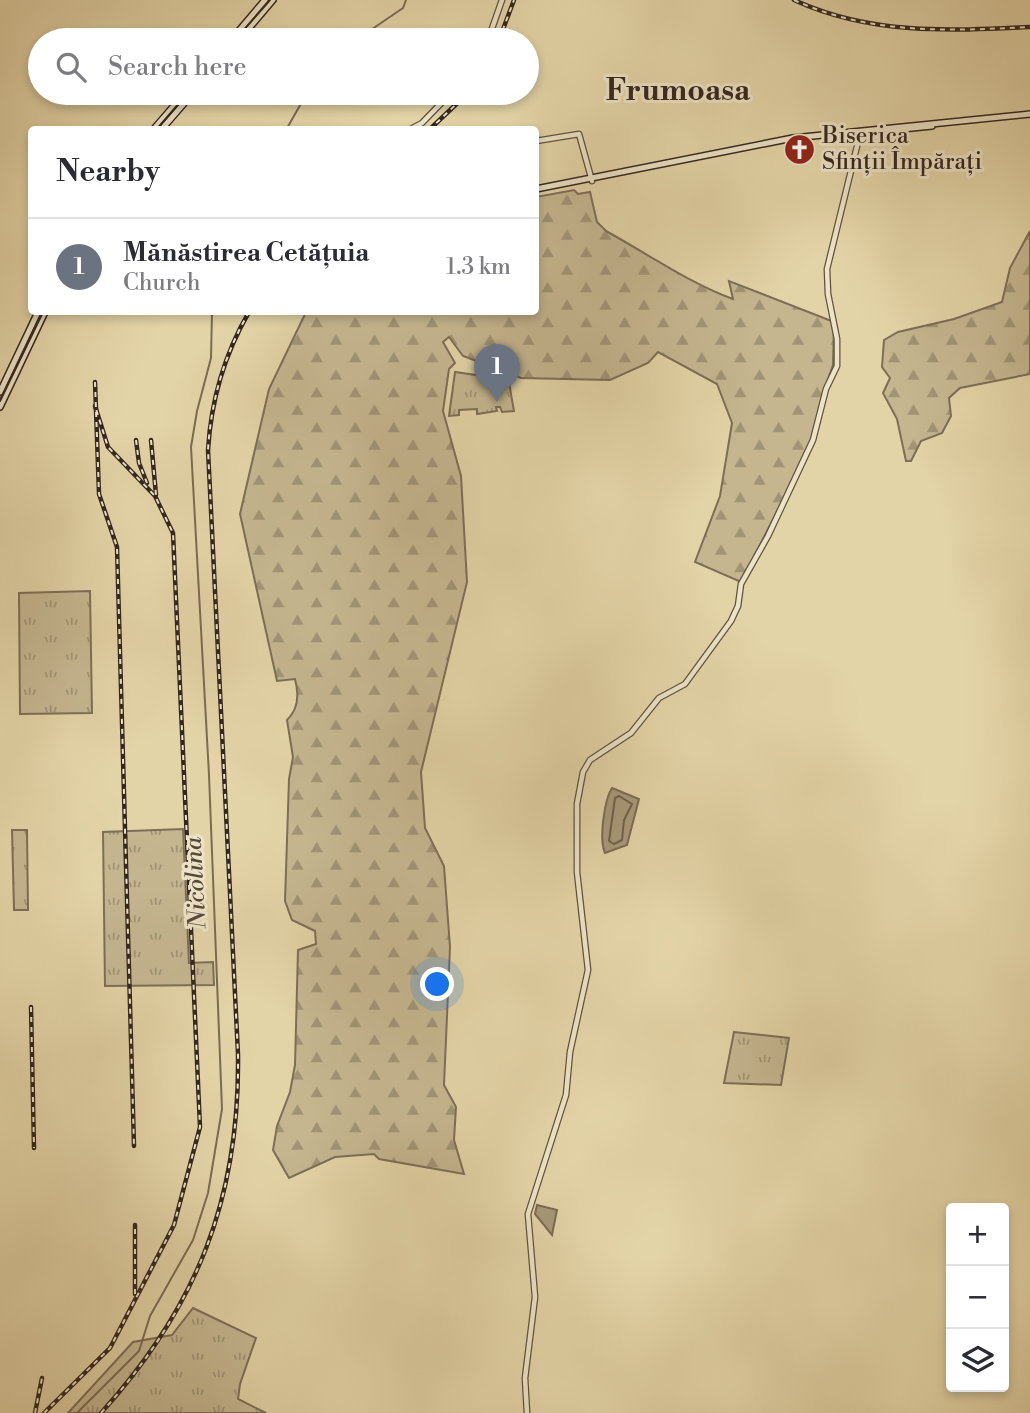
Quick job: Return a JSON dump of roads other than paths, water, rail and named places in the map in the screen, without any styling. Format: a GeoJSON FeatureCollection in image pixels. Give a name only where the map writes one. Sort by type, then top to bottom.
{"type":"FeatureCollection","features":[{"type":"Feature","properties":{"kind":"main road"},"geometry":{"type":"LineString","coordinates":[[241,28],[265,0]]}},
{"type":"Feature","properties":{"kind":"main road"},"geometry":{"type":"LineString","coordinates":[[249,28],[273,0]]}},
{"type":"Feature","properties":{"kind":"main road"},"geometry":{"type":"LineString","coordinates":[[156,126],[174,105]]}},
{"type":"Feature","properties":{"kind":"main road"},"geometry":{"type":"LineString","coordinates":[[164,126],[183,105]]}},
{"type":"Feature","properties":{"kind":"main road"},"geometry":{"type":"LineString","coordinates":[[539,190],[793,141],[1030,115]]}},
{"type":"Feature","properties":{"kind":"main road"},"geometry":{"type":"LineString","coordinates":[[591,180],[803,136],[1030,115]]}},
{"type":"Feature","properties":{"kind":"main road"},"geometry":{"type":"LineString","coordinates":[[0,392],[37,315]]}},
{"type":"Feature","properties":{"kind":"main road"},"geometry":{"type":"LineString","coordinates":[[0,407],[45,315]]}},
{"type":"Feature","properties":{"kind":"street"},"geometry":{"type":"LineString","coordinates":[[492,28],[502,0]]}},
{"type":"Feature","properties":{"kind":"street"},"geometry":{"type":"LineString","coordinates":[[416,126],[439,105]]}},
{"type":"Feature","properties":{"kind":"street"},"geometry":{"type":"LineString","coordinates":[[539,141],[579,134],[591,180]]}},
{"type":"Feature","properties":{"kind":"street"},"geometry":{"type":"LineString","coordinates":[[527,1413],[525,1378],[535,1297],[528,1214],[566,1095],[570,1052],[588,970],[577,872],[577,804],[583,772],[590,760],[631,733],[656,701],[685,684],[732,621],[738,607],[741,584],[768,536],[813,440],[826,388],[836,369],[837,339],[826,279],[860,134]]}},
{"type":"Feature","properties":{"kind":"water"},"geometry":{"type":"Polygon","coordinates":[[[612,788],[639,799],[627,845],[605,853],[602,839],[603,820],[612,788]]]}},
{"type":"Feature","properties":{"kind":"water"},"geometry":{"type":"Polygon","coordinates":[[[537,1205],[557,1210],[552,1235],[535,1214],[537,1205]]]}},
{"type":"Feature","properties":{"kind":"waterway","name":"Nicolina"},"geometry":{"type":"LineString","coordinates":[[374,28],[403,8],[406,0]]}},
{"type":"Feature","properties":{"kind":"waterway","name":"Nicolina"},"geometry":{"type":"LineString","coordinates":[[288,126],[300,105]]}},
{"type":"Feature","properties":{"kind":"waterway","name":"Nicolina"},"geometry":{"type":"LineString","coordinates":[[77,1413],[139,1351],[150,1316],[193,1240],[208,1193],[222,1109],[209,775],[191,447],[211,358],[212,315]]}},
{"type":"Feature","properties":{"kind":"tram line"},"geometry":{"type":"LineString","coordinates":[[246,28],[270,0]]}},
{"type":"Feature","properties":{"kind":"tram line"},"geometry":{"type":"LineString","coordinates":[[159,126],[178,105]]}},
{"type":"Feature","properties":{"kind":"tram line"},"geometry":{"type":"LineString","coordinates":[[0,401],[42,315]]}},
{"type":"Feature","properties":{"kind":"railway"},"geometry":{"type":"LineString","coordinates":[[504,28],[514,0]]}},
{"type":"Feature","properties":{"kind":"railway"},"geometry":{"type":"LineString","coordinates":[[794,0],[852,20],[881,25],[940,29],[1030,27]]}},
{"type":"Feature","properties":{"kind":"railway"},"geometry":{"type":"LineString","coordinates":[[433,126],[455,105]]}},
{"type":"Feature","properties":{"kind":"railway"},"geometry":{"type":"LineString","coordinates":[[101,1413],[135,1373],[187,1291],[206,1248],[221,1203],[231,1156],[237,1106],[238,1054],[208,450],[220,379],[232,345],[247,315]]}},
{"type":"Feature","properties":{"kind":"railway"},"geometry":{"type":"LineString","coordinates":[[95,382],[99,494],[117,547],[134,1146]]}},
{"type":"Feature","properties":{"kind":"railway"},"geometry":{"type":"LineString","coordinates":[[44,1413],[110,1348],[174,1225],[200,1127],[173,533],[155,496],[108,447],[95,406]]}},
{"type":"Feature","properties":{"kind":"railway"},"geometry":{"type":"LineString","coordinates":[[136,440],[139,463],[147,483]]}},
{"type":"Feature","properties":{"kind":"railway"},"geometry":{"type":"LineString","coordinates":[[151,440],[156,495]]}},
{"type":"Feature","properties":{"kind":"railway"},"geometry":{"type":"LineString","coordinates":[[31,1007],[34,1148]]}},
{"type":"Feature","properties":{"kind":"railway"},"geometry":{"type":"LineString","coordinates":[[135,1225],[135,1294]]}},
{"type":"Feature","properties":{"kind":"railway"},"geometry":{"type":"LineString","coordinates":[[35,1413],[42,1378]]}},
{"type":"Feature","properties":{"kind":"place","name":"Biserica Sfinții Împărați"},"geometry":{"type":"Point","coordinates":[799,149]}},
{"type":"Feature","properties":{"kind":"place","name":"Mănăstirea Cetățuia"},"geometry":{"type":"Point","coordinates":[497,402]}},
{"type":"Feature","properties":{"kind":"district","name":"Frumoasa"},"geometry":{"type":"Point","coordinates":[678,91]}}]}
